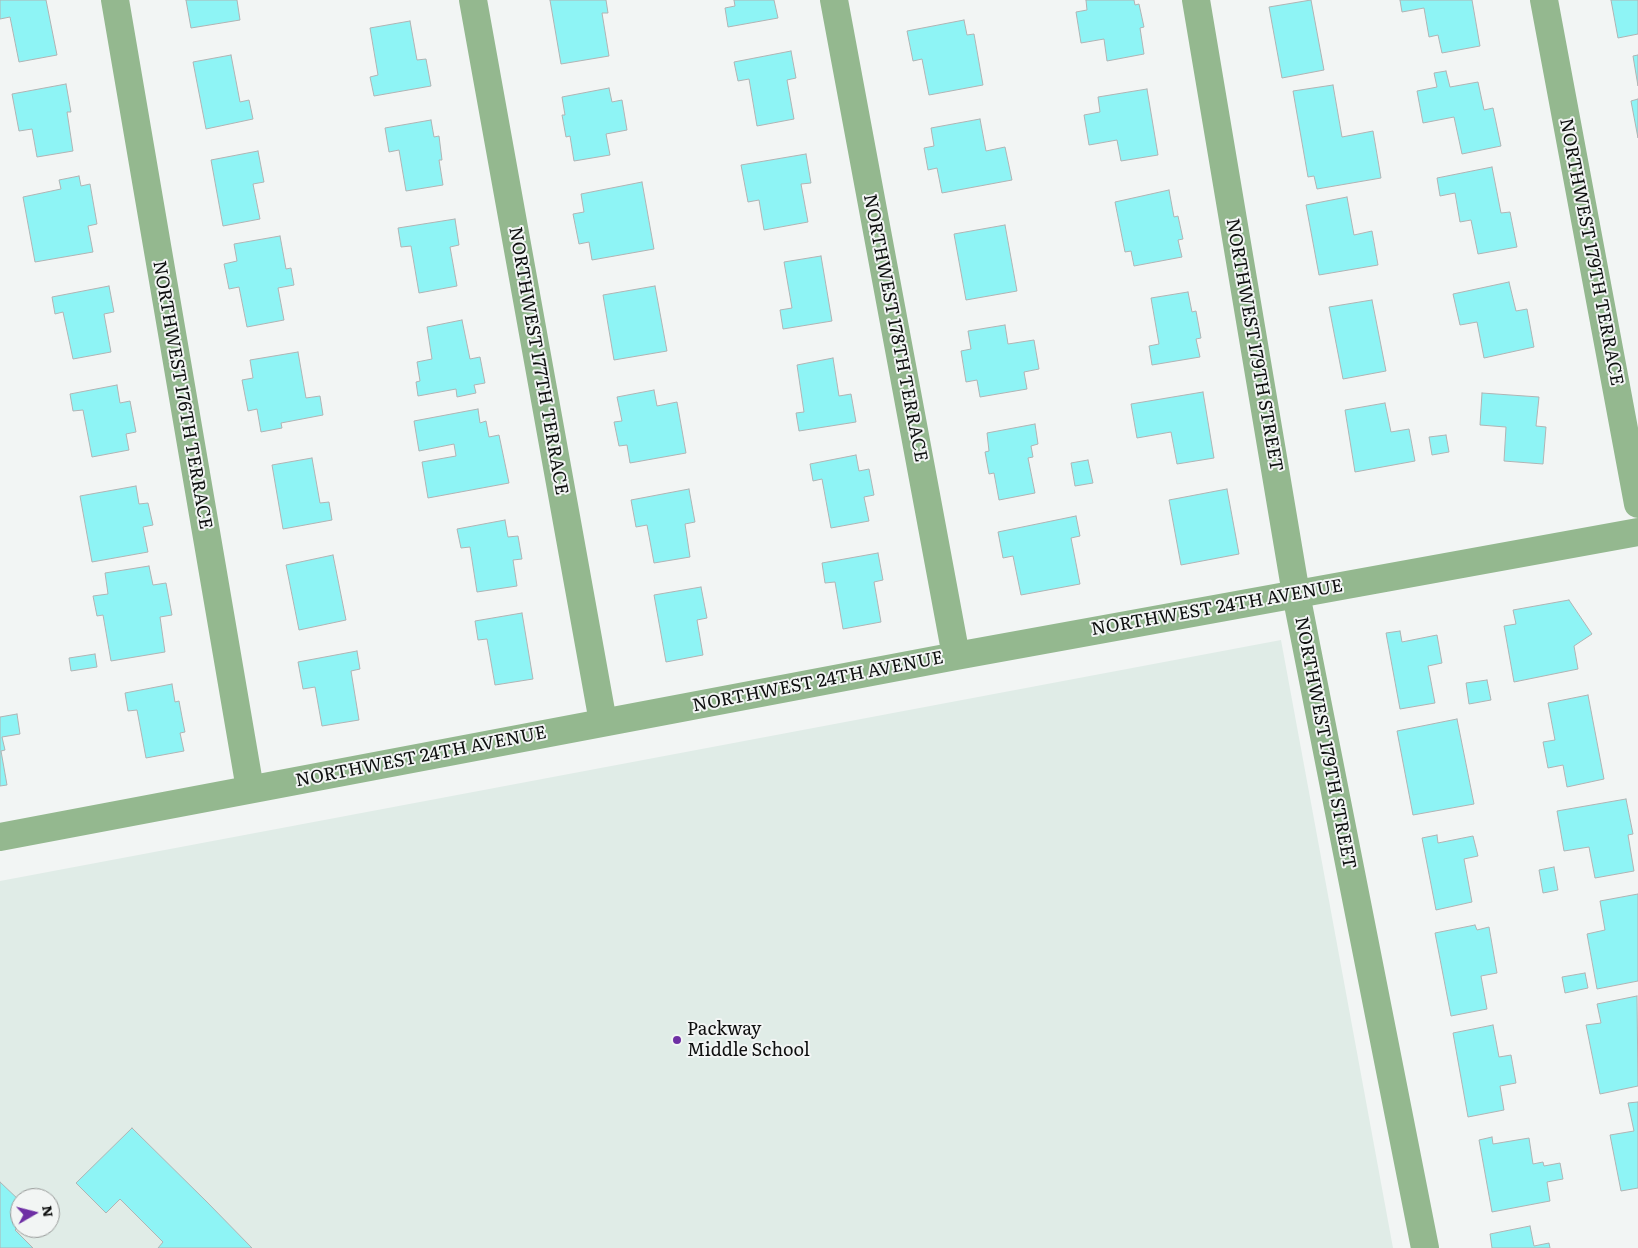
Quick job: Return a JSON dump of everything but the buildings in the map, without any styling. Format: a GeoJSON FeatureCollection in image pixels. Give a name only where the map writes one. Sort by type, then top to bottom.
{"type":"FeatureCollection","features":[{"type":"Feature","properties":{"kind":"street","name":"NORTHWEST 176TH TERRACE"},"geometry":{"type":"LineString","coordinates":[[115,0],[250,790]]}},
{"type":"Feature","properties":{"kind":"street","name":"NORTHWEST 177TH TERRACE"},"geometry":{"type":"LineString","coordinates":[[473,0],[602,722]]}},
{"type":"Feature","properties":{"kind":"street","name":"NORTHWEST 178TH TERRACE"},"geometry":{"type":"LineString","coordinates":[[834,0],[956,656]]}},
{"type":"Feature","properties":{"kind":"street","name":"NORTHWEST 179TH STREET"},"geometry":{"type":"LineString","coordinates":[[1196,0],[1296,594],[1425,1248]]}},
{"type":"Feature","properties":{"kind":"street","name":"NORTHWEST 179TH TERRACE"},"geometry":{"type":"LineString","coordinates":[[1544,0],[1638,504]]}},
{"type":"Feature","properties":{"kind":"street","name":"NORTHWEST 24TH AVENUE"},"geometry":{"type":"LineString","coordinates":[[0,837],[956,656],[1638,532]]}},
{"type":"Feature","properties":{"kind":"shaded area","name":"Packway Middle School"},"geometry":{"type":"Polygon","coordinates":[[[1281,640],[1393,1248],[0,1248],[0,881],[1281,640]]]}},
{"type":"Feature","properties":{"kind":"place","name":"Packway Middle School"},"geometry":{"type":"Point","coordinates":[677,1040]}}]}
